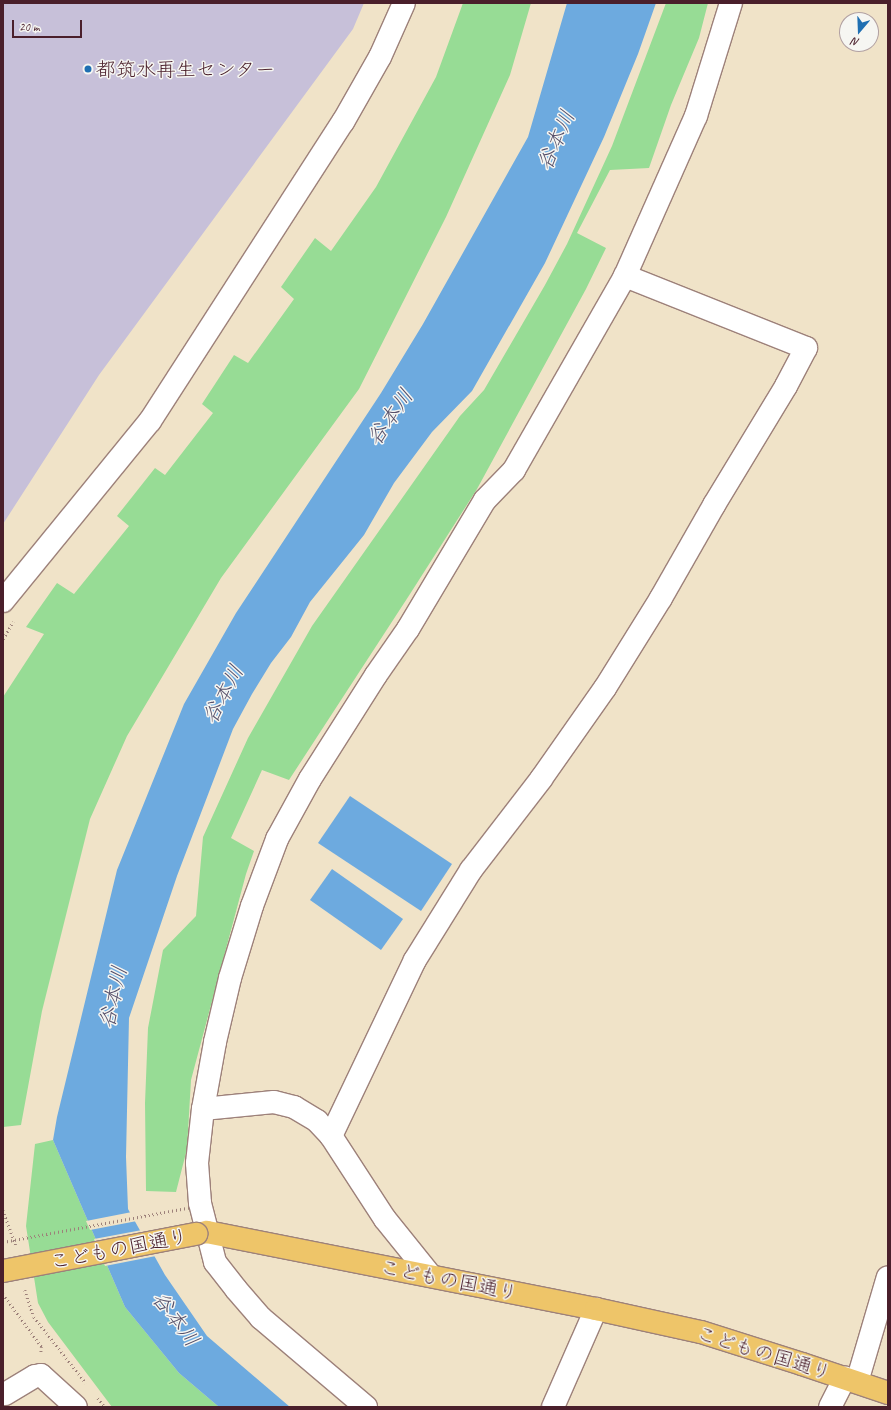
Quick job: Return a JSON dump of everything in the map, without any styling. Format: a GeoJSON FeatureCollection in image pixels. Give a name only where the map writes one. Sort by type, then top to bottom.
{"type":"FeatureCollection","features":[{"type":"Feature","properties":{"kind":"main road","name":"こどもの国通り"},"geometry":{"type":"LineString","coordinates":[[3,1271],[202,1233],[431,1276],[701,1332],[888,1393]]}},
{"type":"Feature","properties":{"kind":"street"},"geometry":{"type":"LineString","coordinates":[[3,601],[150,421],[343,122],[380,57],[404,3]]}},
{"type":"Feature","properties":{"kind":"street"},"geometry":{"type":"LineString","coordinates":[[366,1407],[261,1318],[236,1289],[216,1262],[202,1233],[197,1181],[197,1163],[203,1109],[215,1042],[230,978],[252,906],[277,839],[310,779],[376,675],[408,629],[485,500],[514,470],[625,276],[696,116],[731,3]]}},
{"type":"Feature","properties":{"kind":"street"},"geometry":{"type":"LineString","coordinates":[[331,1136],[415,960],[471,870],[541,780],[606,688],[662,598],[714,505],[786,386],[806,348],[625,276]]}},
{"type":"Feature","properties":{"kind":"street"},"geometry":{"type":"LineString","coordinates":[[203,1109],[274,1102],[294,1107],[317,1121],[331,1136],[385,1219],[431,1276]]}},
{"type":"Feature","properties":{"kind":"street"},"geometry":{"type":"LineString","coordinates":[[830,1407],[851,1380],[888,1278]]}},
{"type":"Feature","properties":{"kind":"street"},"geometry":{"type":"LineString","coordinates":[[553,1407],[596,1309]]}},
{"type":"Feature","properties":{"kind":"street"},"geometry":{"type":"LineString","coordinates":[[6,1397],[35,1376],[41,1375],[76,1407]]}},
{"type":"Feature","properties":{"kind":"path"},"geometry":{"type":"LineString","coordinates":[[3,1242],[191,1207]]}},
{"type":"Feature","properties":{"kind":"path"},"geometry":{"type":"LineString","coordinates":[[3,1210],[16,1247]]}},
{"type":"Feature","properties":{"kind":"path"},"geometry":{"type":"LineString","coordinates":[[24,1287],[34,1317],[91,1389]]}},
{"type":"Feature","properties":{"kind":"path"},"geometry":{"type":"LineString","coordinates":[[3,1293],[42,1347],[41,1375]]}},
{"type":"Feature","properties":{"kind":"path"},"geometry":{"type":"LineString","coordinates":[[96,1395],[105,1407]]}},
{"type":"Feature","properties":{"kind":"shaded area"},"geometry":{"type":"Polygon","coordinates":[[[3,3],[364,3],[353,29],[99,375],[3,524],[3,3]]]}},
{"type":"Feature","properties":{"kind":"green space"},"geometry":{"type":"Polygon","coordinates":[[[463,3],[531,3],[510,75],[446,217],[359,389],[221,578],[127,736],[90,819],[42,1011],[21,1125],[3,1127],[3,697],[44,634],[26,627],[57,583],[74,594],[129,526],[117,516],[155,468],[165,475],[213,413],[202,404],[234,355],[248,363],[294,299],[281,287],[315,238],[331,251],[376,187],[436,77],[463,3]]]}},
{"type":"Feature","properties":{"kind":"green space"},"geometry":{"type":"Polygon","coordinates":[[[666,3],[708,3],[699,38],[671,105],[649,168],[610,170],[577,233],[606,248],[586,289],[477,489],[410,594],[289,780],[262,770],[231,838],[254,851],[246,874],[191,1080],[187,1149],[176,1192],[146,1191],[145,1103],[148,1028],[163,950],[196,916],[203,837],[248,738],[312,626],[460,416],[484,390],[545,285],[567,244],[612,146],[666,3]]]}},
{"type":"Feature","properties":{"kind":"green space"},"geometry":{"type":"Polygon","coordinates":[[[53,1140],[125,1307],[179,1373],[219,1407],[112,1407],[48,1322],[38,1303],[26,1226],[35,1144],[53,1140]]]}},
{"type":"Feature","properties":{"kind":"water","name":"谷本川"},"geometry":{"type":"Polygon","coordinates":[[[567,3],[656,3],[638,54],[604,137],[545,263],[472,391],[432,432],[394,483],[364,535],[310,602],[291,637],[271,663],[252,694],[233,729],[177,876],[129,1018],[126,1157],[128,1209],[165,1275],[207,1336],[290,1407],[219,1407],[179,1373],[125,1307],[53,1140],[57,1117],[117,870],[184,704],[236,613],[381,393],[423,324],[528,137],[567,3]]]}},
{"type":"Feature","properties":{"kind":"water"},"geometry":{"type":"Polygon","coordinates":[[[350,796],[452,864],[421,911],[318,843],[350,796]]]}},
{"type":"Feature","properties":{"kind":"water"},"geometry":{"type":"Polygon","coordinates":[[[332,869],[403,919],[381,950],[310,900],[332,869]]]}},
{"type":"Feature","properties":{"kind":"pier"},"geometry":{"type":"Polygon","coordinates":[[[132,1212],[137,1221],[90,1230],[86,1221],[132,1212]]]}},
{"type":"Feature","properties":{"kind":"pier"},"geometry":{"type":"Polygon","coordinates":[[[142,1230],[156,1256],[105,1266],[94,1239],[142,1230]]]}},
{"type":"Feature","properties":{"kind":"place","name":"都筑水再生センター"},"geometry":{"type":"Point","coordinates":[88,69]}}]}
